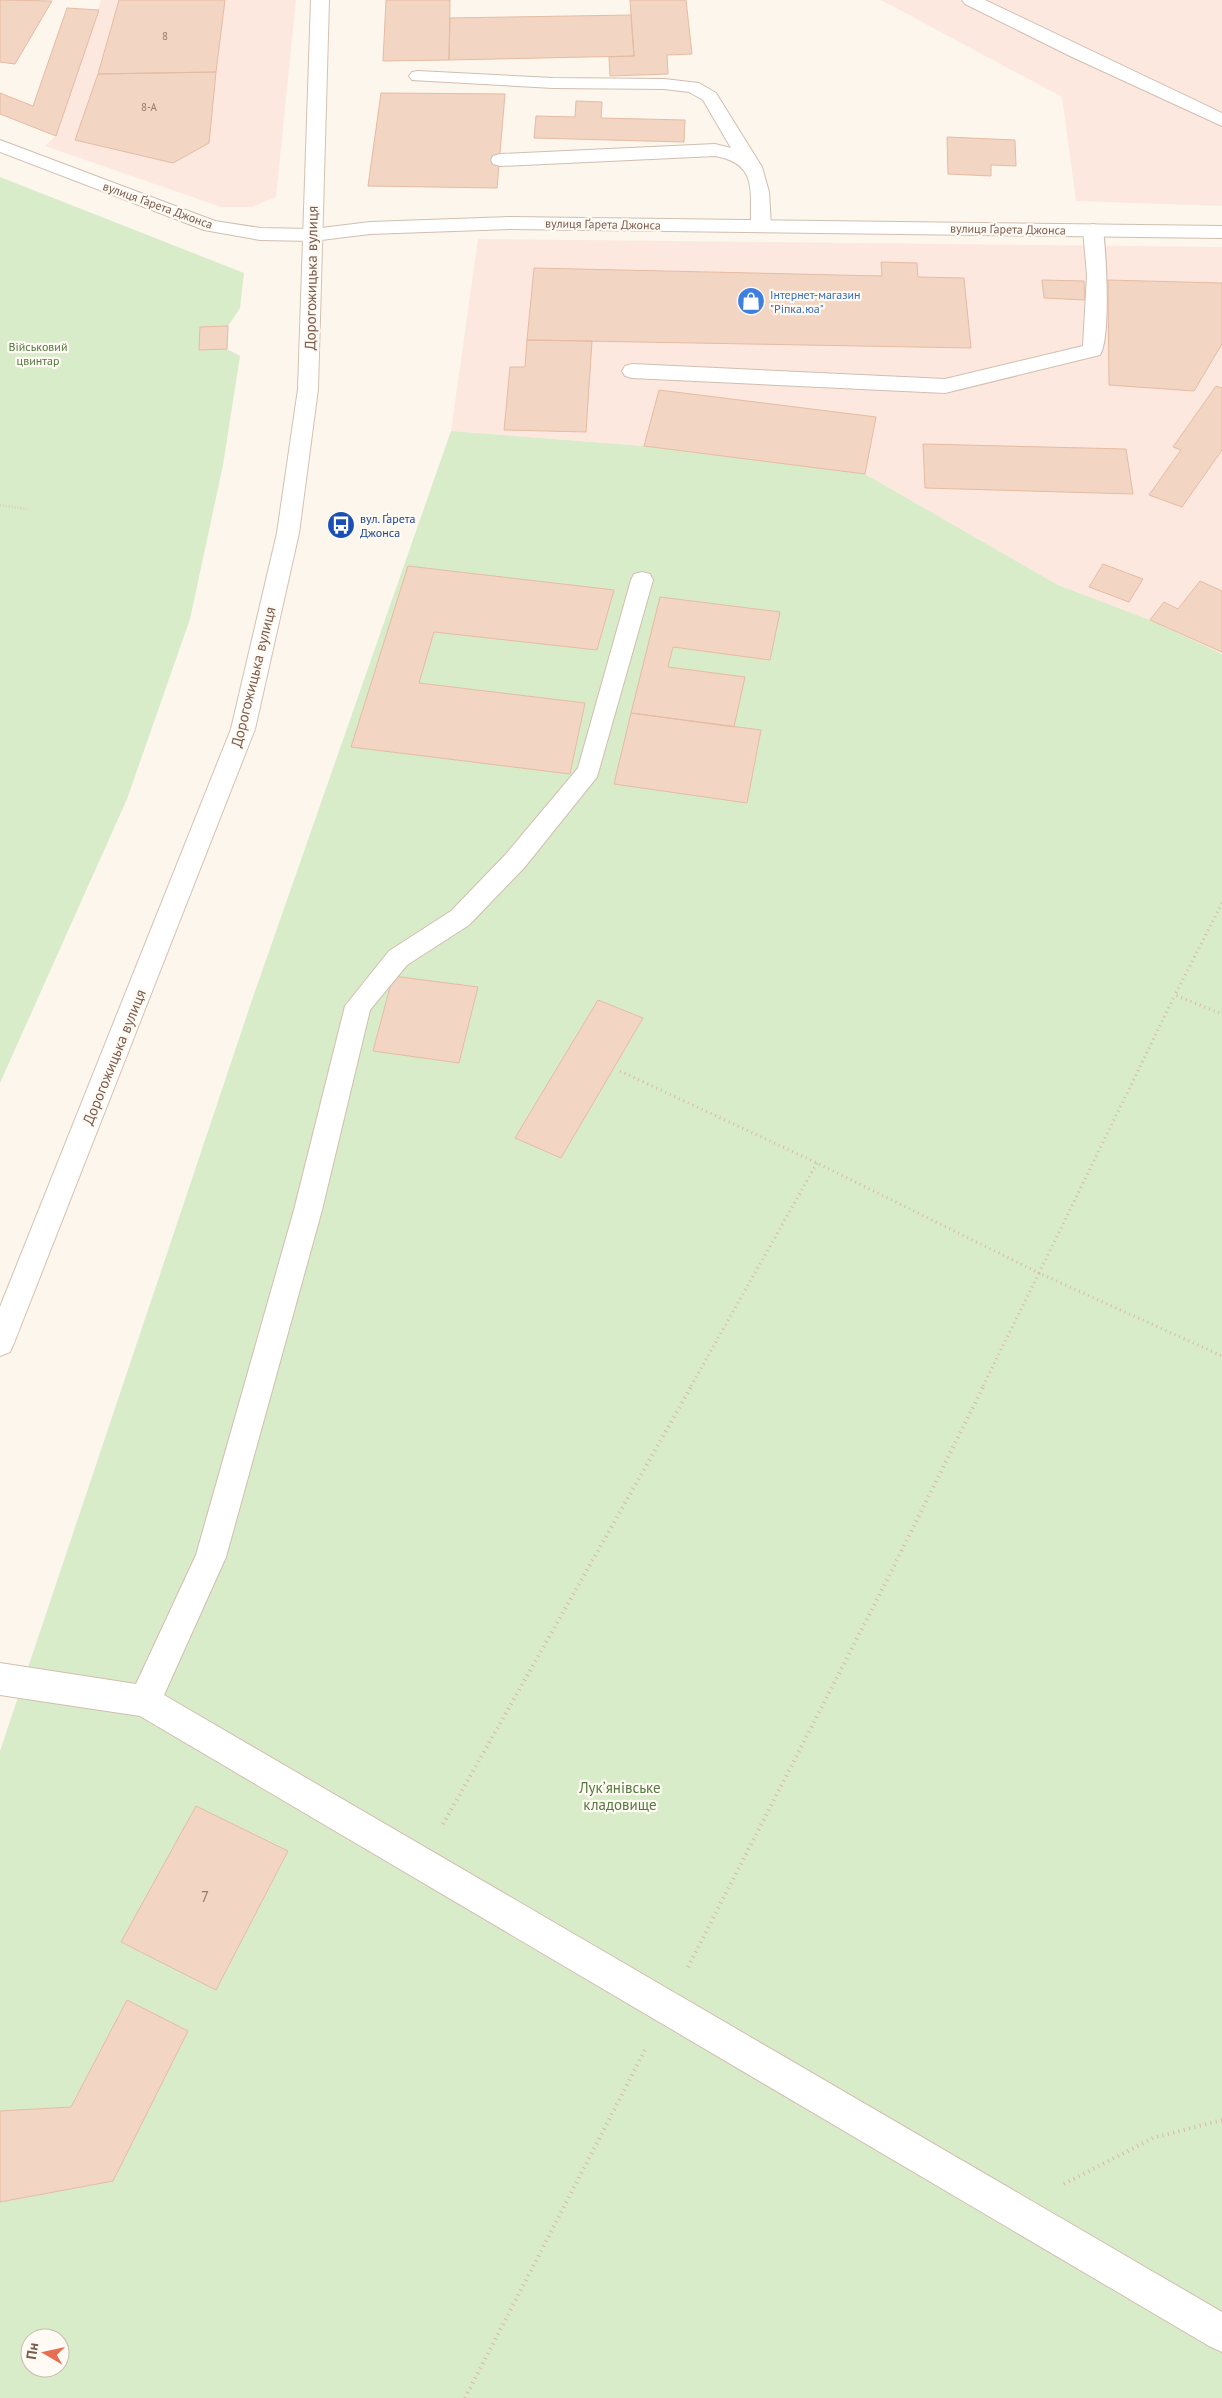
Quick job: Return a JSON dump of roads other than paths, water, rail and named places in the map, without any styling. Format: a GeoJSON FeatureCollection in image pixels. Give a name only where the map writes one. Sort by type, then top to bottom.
{"type":"FeatureCollection","features":[{"type":"Feature","properties":{"kind":"street","name":"Дорогожицька вулиця"},"geometry":{"type":"LineString","coordinates":[[0,1342],[243,729],[289,524],[308,389],[313,236],[312,203],[320,0]]}},
{"type":"Feature","properties":{"kind":"street"},"geometry":{"type":"LineString","coordinates":[[971,0],[1078,54],[1222,120]]}},
{"type":"Feature","properties":{"kind":"street"},"geometry":{"type":"LineString","coordinates":[[418,76],[553,83],[664,84],[693,87],[710,97],[757,176],[761,226]]}},
{"type":"Feature","properties":{"kind":"street","name":"вулиця Ґарета Джонса"},"geometry":{"type":"LineString","coordinates":[[0,146],[211,226],[260,234],[313,236],[370,228],[510,223],[1222,232]]}},
{"type":"Feature","properties":{"kind":"street"},"geometry":{"type":"LineString","coordinates":[[500,160],[715,150],[732,154],[748,161]]}},
{"type":"Feature","properties":{"kind":"street"},"geometry":{"type":"LineString","coordinates":[[632,371],[945,386],[1093,350],[1098,278],[1097,252],[1093,230]]}},
{"type":"Feature","properties":{"kind":"street"},"geometry":{"type":"LineString","coordinates":[[145,1701],[211,1557],[308,1210],[358,1006],[398,958],[460,918],[515,861],[590,771],[642,580]]}},
{"type":"Feature","properties":{"kind":"street"},"geometry":{"type":"LineString","coordinates":[[0,1678],[22,1684],[145,1701],[210,1741],[1222,2333]]}},
{"type":"Feature","properties":{"kind":"place","name":"Інтернет-магазин \"Ріпка.юа\""},"geometry":{"type":"Point","coordinates":[751,301]}},
{"type":"Feature","properties":{"kind":"place","name":"вул. Ґарета Джонса"},"geometry":{"type":"Point","coordinates":[341,525]}},
{"type":"Feature","properties":{"kind":"park label","name":"Військовий цвинтар"},"geometry":{"type":"Point","coordinates":[38,353]}},
{"type":"Feature","properties":{"kind":"park label","name":"Лукʼянівське кладовище"},"geometry":{"type":"Point","coordinates":[620,1796]}}]}
